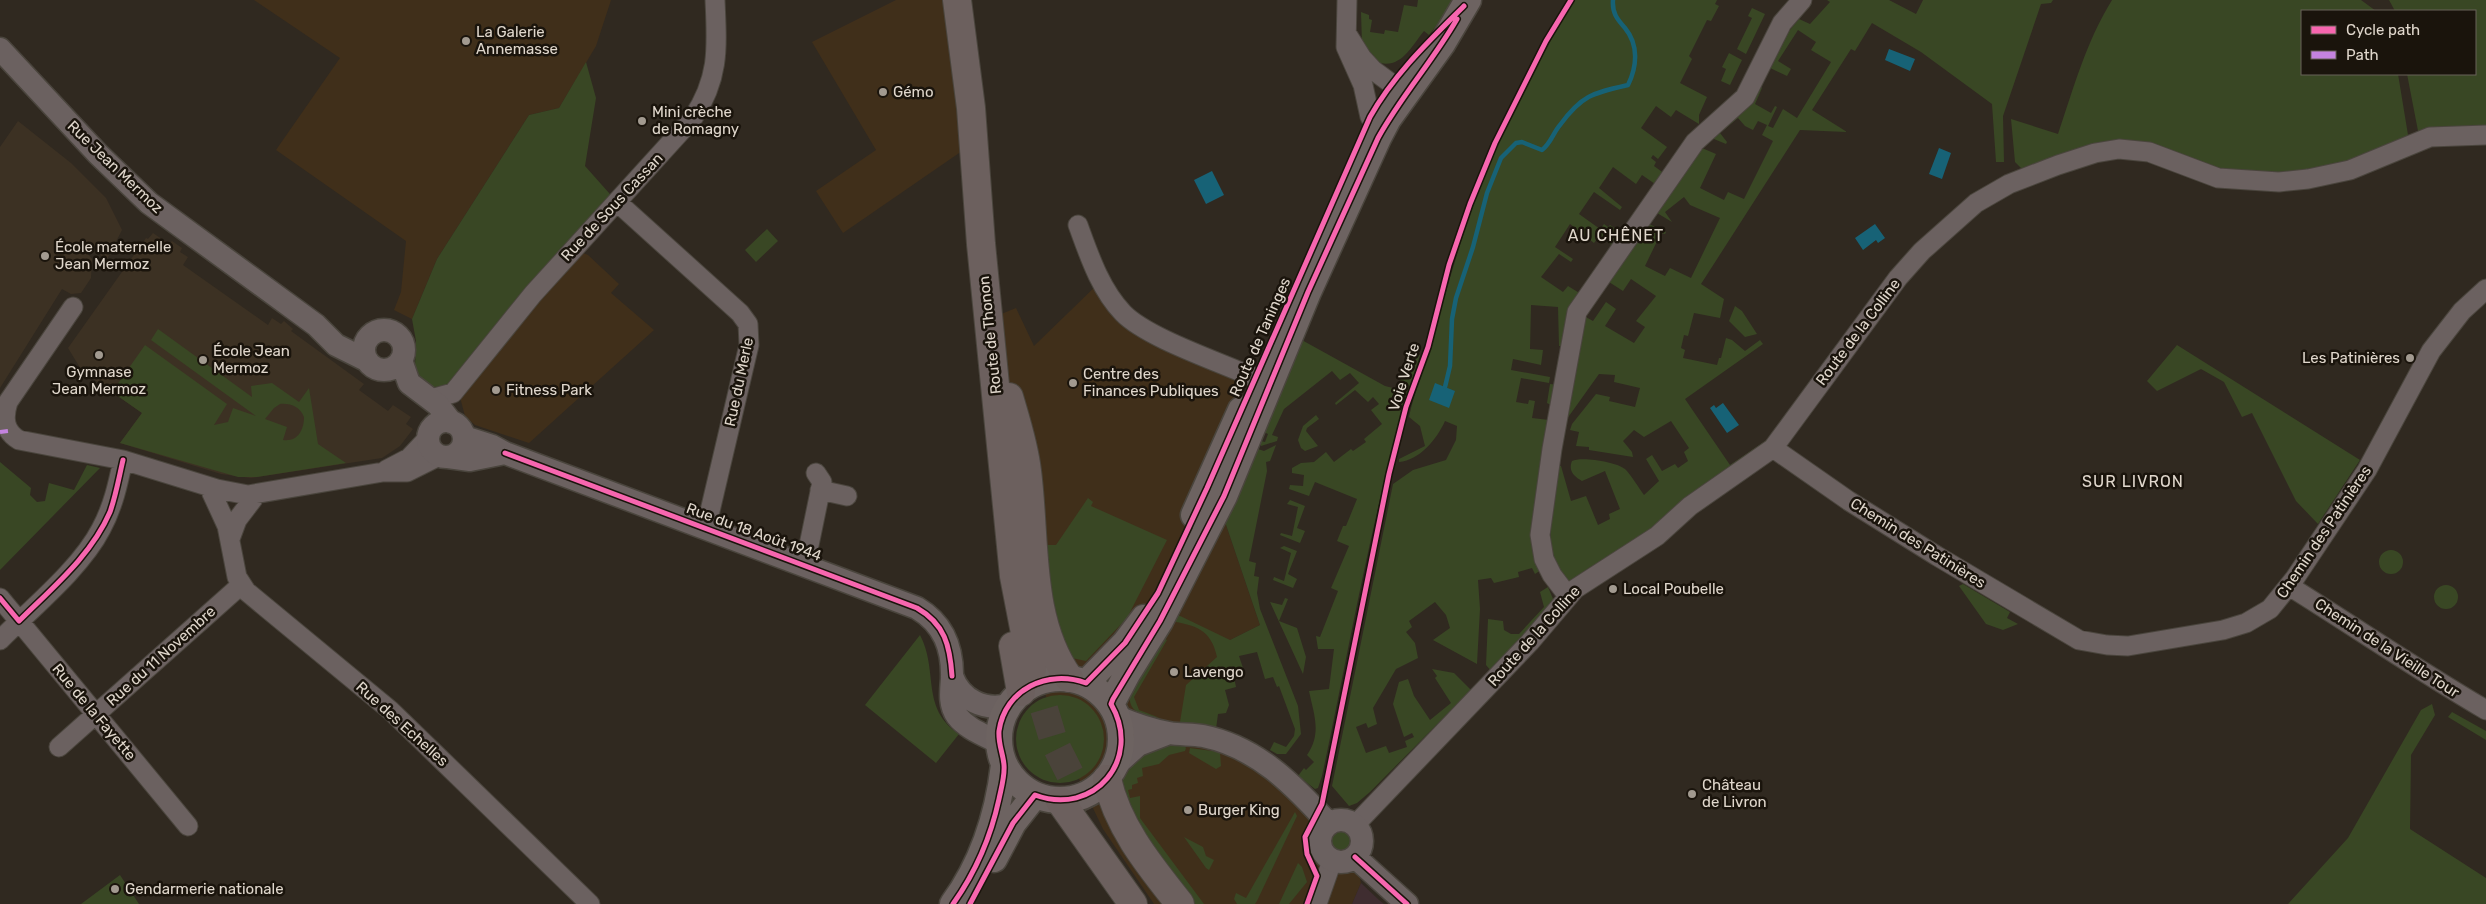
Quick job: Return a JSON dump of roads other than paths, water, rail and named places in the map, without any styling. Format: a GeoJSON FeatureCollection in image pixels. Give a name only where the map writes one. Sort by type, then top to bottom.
{"type":"FeatureCollection","features":[{"type":"Feature","properties":{"kind":"main road"},"geometry":{"type":"LineString","coordinates":[[953,904],[970,878],[986,842],[999,799],[1002,754],[1001,724],[1026,683],[1001,580],[981,356],[981,244],[971,108],[957,0]]}},
{"type":"Feature","properties":{"kind":"main road","name":"Route de Thonon"},"geometry":{"type":"LineString","coordinates":[[974,0],[1006,388],[1023,565],[1034,636],[1026,683]]}},
{"type":"Feature","properties":{"kind":"main road","name":"Route de Taninges"},"geometry":{"type":"LineString","coordinates":[[1077,680],[1126,643],[1151,606],[1207,488],[1370,117],[1392,84],[1418,53],[1466,3]]}},
{"type":"Feature","properties":{"kind":"main road","name":"Route de Taninges"},"geometry":{"type":"LineString","coordinates":[[1114,711],[1122,682],[1160,621],[1224,496],[1308,292],[1388,119],[1442,44],[1466,3]]}},
{"type":"Feature","properties":{"kind":"main road"},"geometry":{"type":"LineString","coordinates":[[1249,439],[1247,429],[1258,402],[1255,378]]}},
{"type":"Feature","properties":{"kind":"main road"},"geometry":{"type":"LineString","coordinates":[[1006,388],[1026,462],[1037,578],[1046,634],[1052,651],[1077,680]]}},
{"type":"Feature","properties":{"kind":"main road"},"geometry":{"type":"LineString","coordinates":[[1026,683],[1058,677],[1077,680],[1100,692],[1114,711],[1122,737],[1111,772],[1118,816],[1155,873],[1180,904]]}},
{"type":"Feature","properties":{"kind":"main road"},"geometry":{"type":"LineString","coordinates":[[1002,754],[1017,782],[1048,798],[1133,904]]}},
{"type":"Feature","properties":{"kind":"main road"},"geometry":{"type":"LineString","coordinates":[[970,904],[1013,823],[1048,798],[1090,792],[1111,772]]}},
{"type":"Feature","properties":{"kind":"main road"},"geometry":{"type":"LineString","coordinates":[[1150,904],[1126,872],[1093,808],[1164,904]]}},
{"type":"Feature","properties":{"kind":"street","name":"Rue de Sous Cassan"},"geometry":{"type":"LineString","coordinates":[[452,392],[533,294],[686,127],[706,96],[712,82],[717,52],[715,0]]}},
{"type":"Feature","properties":{"kind":"street"},"geometry":{"type":"LineString","coordinates":[[1347,0],[1346,47],[1363,85],[1370,117]]}},
{"type":"Feature","properties":{"kind":"street"},"geometry":{"type":"LineString","coordinates":[[1568,596],[1552,575],[1544,559],[1540,543],[1540,527],[1577,312],[1695,142],[1745,97],[1785,18],[1802,0]]}},
{"type":"Feature","properties":{"kind":"street"},"geometry":{"type":"LineString","coordinates":[[1346,34],[1362,58],[1373,70],[1392,84],[1393,100],[1376,128],[1356,170],[1356,186]]}},
{"type":"Feature","properties":{"kind":"street","name":"Rue Jean Mermoz"},"geometry":{"type":"LineString","coordinates":[[0,49],[98,154],[150,203],[316,325],[336,345],[374,365],[416,405],[445,438]]}},
{"type":"Feature","properties":{"kind":"street","name":"Route de la Colline"},"geometry":{"type":"LineString","coordinates":[[1355,825],[1530,642],[1575,588],[1657,536],[1690,506],[1773,448],[1898,278],[1952,223],[1976,203],[2009,184],[2095,153],[2119,149],[2149,152],[2218,178],[2279,182],[2308,179],[2358,167],[2430,137],[2486,135]]}},
{"type":"Feature","properties":{"kind":"street","name":"Rue du Merle"},"geometry":{"type":"LineString","coordinates":[[617,202],[740,313],[748,324],[749,345],[706,528]]}},
{"type":"Feature","properties":{"kind":"street"},"geometry":{"type":"LineString","coordinates":[[1078,225],[1104,286],[1128,317],[1151,332],[1255,378]]}},
{"type":"Feature","properties":{"kind":"street","name":"Chemin des Patinières"},"geometry":{"type":"LineString","coordinates":[[1773,448],[1849,501],[2068,634],[2089,642],[2128,646],[2224,630],[2246,623],[2270,609],[2289,586],[2367,470],[2431,352],[2462,311],[2486,289]]}},
{"type":"Feature","properties":{"kind":"street"},"geometry":{"type":"LineString","coordinates":[[73,307],[8,402],[5,417],[8,431],[14,438],[26,442],[124,460],[209,487],[233,493],[256,495],[383,472],[445,438]]}},
{"type":"Feature","properties":{"kind":"street","name":"Rue Jean Mermoz"},"geometry":{"type":"LineString","coordinates":[[316,325],[347,336],[370,336]]}},
{"type":"Feature","properties":{"kind":"street"},"geometry":{"type":"LineString","coordinates":[[401,360],[392,368],[374,365],[364,348],[370,336],[380,331],[392,332],[398,336],[403,348],[401,360],[407,381],[441,408],[445,438]]}},
{"type":"Feature","properties":{"kind":"street"},"geometry":{"type":"LineString","coordinates":[[430,399],[452,392],[445,438]]}},
{"type":"Feature","properties":{"kind":"street","name":"Rue du 18 Août 1944"},"geometry":{"type":"LineString","coordinates":[[445,438],[470,460],[505,453],[894,598],[923,611],[939,624],[946,636],[950,651],[952,702],[956,714],[964,723],[1002,754]]}},
{"type":"Feature","properties":{"kind":"street"},"geometry":{"type":"LineString","coordinates":[[0,640],[76,564],[97,537],[112,507],[124,460]]}},
{"type":"Feature","properties":{"kind":"street"},"geometry":{"type":"LineString","coordinates":[[808,550],[818,482],[847,496]]}},
{"type":"Feature","properties":{"kind":"street"},"geometry":{"type":"LineString","coordinates":[[209,487],[230,539],[233,564],[241,585]]}},
{"type":"Feature","properties":{"kind":"street"},"geometry":{"type":"LineString","coordinates":[[230,539],[237,520],[256,495]]}},
{"type":"Feature","properties":{"kind":"street","name":"Rue du 11 Novembre"},"geometry":{"type":"LineString","coordinates":[[59,747],[241,585]]}},
{"type":"Feature","properties":{"kind":"street","name":"Rue des Echelles"},"geometry":{"type":"LineString","coordinates":[[241,585],[390,710],[590,904]]}},
{"type":"Feature","properties":{"kind":"street","name":"Chemin de la Vieille Tour"},"geometry":{"type":"LineString","coordinates":[[2289,586],[2338,615],[2429,677],[2486,710]]}},
{"type":"Feature","properties":{"kind":"street","name":"Rue de la Fayette"},"geometry":{"type":"LineString","coordinates":[[0,598],[188,826]]}},
{"type":"Feature","properties":{"kind":"street"},"geometry":{"type":"LineString","coordinates":[[952,676],[961,692],[974,702],[989,707],[1026,683]]}},
{"type":"Feature","properties":{"kind":"street"},"geometry":{"type":"LineString","coordinates":[[1114,711],[1169,733],[1215,739],[1254,755],[1287,779],[1329,824]]}},
{"type":"Feature","properties":{"kind":"street"},"geometry":{"type":"LineString","coordinates":[[1111,772],[1138,745],[1169,733]]}},
{"type":"Feature","properties":{"kind":"street"},"geometry":{"type":"LineString","coordinates":[[1344,820],[1355,825],[1361,834],[1362,842],[1355,857],[1343,863],[1332,861],[1323,853],[1319,842],[1322,832],[1329,824],[1344,820]]}},
{"type":"Feature","properties":{"kind":"street"},"geometry":{"type":"LineString","coordinates":[[1355,857],[1407,904]]}},
{"type":"Feature","properties":{"kind":"street"},"geometry":{"type":"LineString","coordinates":[[1317,904],[1332,861]]}},
{"type":"Feature","properties":{"kind":"water"},"geometry":{"type":"Polygon","coordinates":[[[1889,49],[1915,59],[1910,71],[1885,60],[1889,49]]]}},
{"type":"Feature","properties":{"kind":"water"},"geometry":{"type":"Polygon","coordinates":[[[1939,148],[1951,153],[1942,179],[1929,174],[1939,148]]]}},
{"type":"Feature","properties":{"kind":"water"},"geometry":{"type":"Polygon","coordinates":[[[1212,171],[1224,195],[1206,204],[1194,180],[1212,171]]]}},
{"type":"Feature","properties":{"kind":"water"},"geometry":{"type":"Polygon","coordinates":[[[1875,224],[1885,238],[1878,243],[1876,240],[1863,250],[1855,238],[1875,224]]]}},
{"type":"Feature","properties":{"kind":"water"},"geometry":{"type":"Polygon","coordinates":[[[1435,383],[1455,391],[1449,408],[1429,400],[1435,383]]]}},
{"type":"Feature","properties":{"kind":"water"},"geometry":{"type":"Polygon","coordinates":[[[1723,403],[1739,425],[1727,433],[1710,408],[1714,405],[1716,408],[1723,403]]]}},
{"type":"Feature","properties":{"kind":"waterway"},"geometry":{"type":"LineString","coordinates":[[1445,387],[1450,366],[1452,319],[1456,298],[1473,247],[1487,193],[1501,158],[1516,143],[1522,142],[1542,150],[1568,115],[1582,101],[1597,93],[1628,85],[1635,64],[1633,42],[1616,16],[1613,9],[1613,0]]}},
{"type":"Feature","properties":{"kind":"tunnel"},"geometry":{"type":"LineString","coordinates":[[1032,669],[1054,742],[1088,810]]}},
{"type":"Feature","properties":{"kind":"place","name":"La Galerie Annemasse"},"geometry":{"type":"Point","coordinates":[466,41]}},
{"type":"Feature","properties":{"kind":"place","name":"Gémo"},"geometry":{"type":"Point","coordinates":[883,92]}},
{"type":"Feature","properties":{"kind":"place","name":"Mini crèche de Romagny"},"geometry":{"type":"Point","coordinates":[642,121]}},
{"type":"Feature","properties":{"kind":"place","name":"École maternelle Jean Mermoz"},"geometry":{"type":"Point","coordinates":[45,256]}},
{"type":"Feature","properties":{"kind":"place","name":"Gymnase Jean Mermoz"},"geometry":{"type":"Point","coordinates":[99,355]}},
{"type":"Feature","properties":{"kind":"place","name":"Les Patinières"},"geometry":{"type":"Point","coordinates":[2410,358]}},
{"type":"Feature","properties":{"kind":"place","name":"École Jean Mermoz"},"geometry":{"type":"Point","coordinates":[203,360]}},
{"type":"Feature","properties":{"kind":"place","name":"Centre des Finances Publiques"},"geometry":{"type":"Point","coordinates":[1073,383]}},
{"type":"Feature","properties":{"kind":"place","name":"Fitness Park"},"geometry":{"type":"Point","coordinates":[496,390]}},
{"type":"Feature","properties":{"kind":"place","name":"Local Poubelle"},"geometry":{"type":"Point","coordinates":[1613,589]}},
{"type":"Feature","properties":{"kind":"place","name":"Lavengo"},"geometry":{"type":"Point","coordinates":[1174,672]}},
{"type":"Feature","properties":{"kind":"place","name":"Château de Livron"},"geometry":{"type":"Point","coordinates":[1692,794]}},
{"type":"Feature","properties":{"kind":"place","name":"Burger King"},"geometry":{"type":"Point","coordinates":[1188,810]}},
{"type":"Feature","properties":{"kind":"place","name":"Gendarmerie nationale"},"geometry":{"type":"Point","coordinates":[115,889]}},
{"type":"Feature","properties":{"kind":"district","name":"AU CHÊNET"},"geometry":{"type":"Point","coordinates":[1616,235]}},
{"type":"Feature","properties":{"kind":"district","name":"SUR LIVRON"},"geometry":{"type":"Point","coordinates":[2133,481]}}]}
